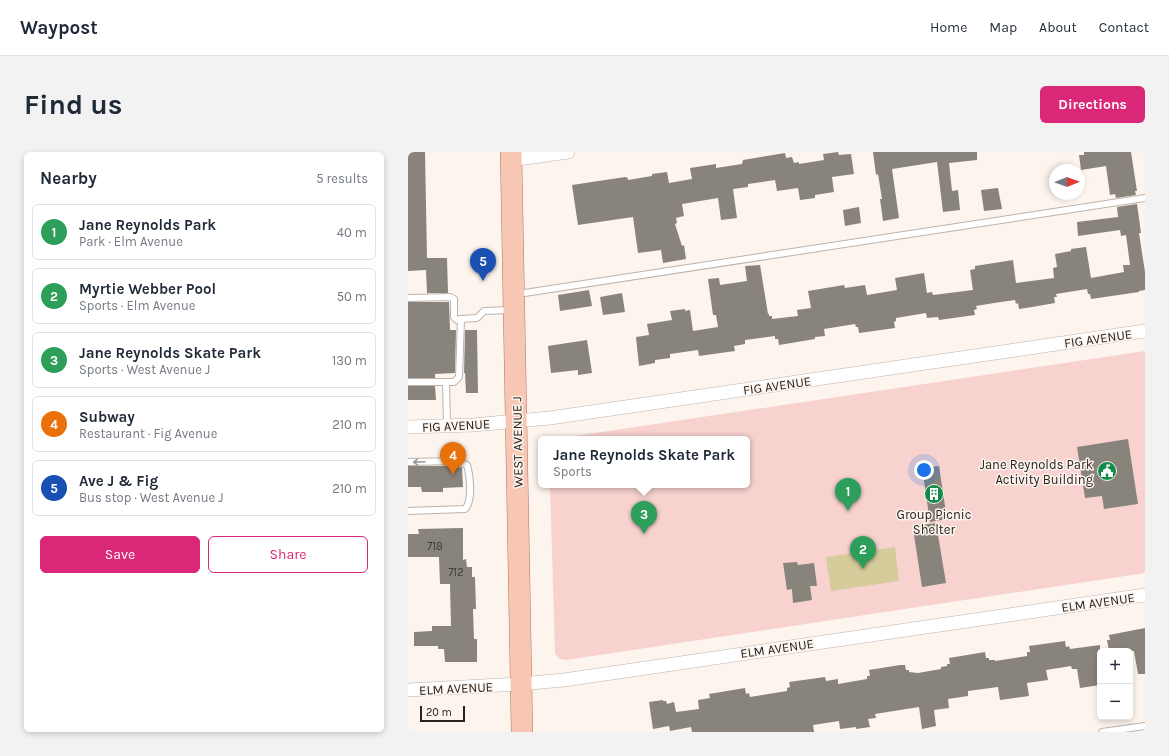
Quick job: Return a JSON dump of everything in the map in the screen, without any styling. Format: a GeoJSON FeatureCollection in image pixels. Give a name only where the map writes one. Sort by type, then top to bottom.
{"type":"FeatureCollection","features":[{"type":"Feature","properties":{"kind":"main road","name":"WEST AVENUE J"},"geometry":{"type":"LineString","coordinates":[[511,156],[522,732]]}},
{"type":"Feature","properties":{"kind":"street"},"geometry":{"type":"LineString","coordinates":[[511,156],[568,152]]}},
{"type":"Feature","properties":{"kind":"street","name":"FIG AVENUE"},"geometry":{"type":"LineString","coordinates":[[408,427],[447,426],[550,418],[1145,331]]}},
{"type":"Feature","properties":{"kind":"street","name":"ELM AVENUE"},"geometry":{"type":"LineString","coordinates":[[408,690],[520,684],[572,679],[1145,595]]}},
{"type":"Feature","properties":{"kind":"lane"},"geometry":{"type":"LineString","coordinates":[[408,298],[450,297],[454,299],[454,317],[457,320],[477,318],[484,311],[514,302],[1145,198]]}},
{"type":"Feature","properties":{"kind":"lane"},"geometry":{"type":"LineString","coordinates":[[408,382],[454,382],[459,377],[461,320]]}},
{"type":"Feature","properties":{"kind":"lane"},"geometry":{"type":"LineString","coordinates":[[446,382],[447,426]]}},
{"type":"Feature","properties":{"kind":"lane"},"geometry":{"type":"LineString","coordinates":[[408,462],[454,461],[467,465],[469,473],[470,500],[465,509],[408,511]]}},
{"type":"Feature","properties":{"kind":"lane"},"geometry":{"type":"LineString","coordinates":[[1102,732],[1145,726]]}},
{"type":"Feature","properties":{"kind":"shaded area"},"geometry":{"type":"Polygon","coordinates":[[[1145,351],[1145,573],[566,660],[560,659],[555,654],[550,488],[750,488],[750,436],[575,436],[1145,351]]]}},
{"type":"Feature","properties":{"kind":"shaded area"},"geometry":{"type":"Polygon","coordinates":[[[895,547],[899,581],[831,591],[826,557],[895,547]]]}},
{"type":"Feature","properties":{"kind":"building"},"geometry":{"type":"Polygon","coordinates":[[[408,152],[425,152],[427,258],[447,258],[448,293],[427,293],[426,270],[408,271],[408,152]]]}},
{"type":"Feature","properties":{"kind":"building"},"geometry":{"type":"Polygon","coordinates":[[[838,152],[839,155],[851,154],[854,174],[832,177],[834,192],[815,195],[815,198],[800,200],[798,188],[777,191],[775,180],[748,184],[748,187],[733,189],[737,218],[721,220],[718,198],[682,204],[684,216],[676,218],[677,223],[675,224],[682,246],[684,245],[686,259],[663,263],[661,250],[638,253],[633,217],[578,225],[572,185],[625,177],[628,178],[628,180],[667,172],[669,183],[692,179],[690,168],[716,164],[716,168],[742,164],[743,160],[785,153],[786,158],[792,157],[794,163],[799,162],[799,164],[824,160],[823,154],[838,152]]]}},
{"type":"Feature","properties":{"kind":"building"},"geometry":{"type":"Polygon","coordinates":[[[873,152],[977,152],[977,160],[949,163],[952,191],[958,190],[960,210],[943,212],[937,162],[892,169],[899,218],[883,221],[880,199],[882,199],[878,174],[876,175],[873,152]]]}},
{"type":"Feature","properties":{"kind":"building"},"geometry":{"type":"Polygon","coordinates":[[[1084,152],[1131,152],[1137,191],[1135,191],[1136,195],[1116,198],[1115,194],[1110,195],[1106,166],[1085,169],[1085,164],[1080,164],[1079,155],[1084,155],[1084,152]]]}},
{"type":"Feature","properties":{"kind":"building"},"geometry":{"type":"Polygon","coordinates":[[[998,188],[1002,209],[984,211],[981,190],[998,188]]]}},
{"type":"Feature","properties":{"kind":"building"},"geometry":{"type":"Polygon","coordinates":[[[1137,204],[1141,233],[1139,233],[1145,272],[1145,290],[1139,292],[1091,299],[1087,289],[1056,294],[1057,297],[1054,297],[1055,303],[1032,307],[1019,309],[1018,303],[1016,304],[1015,300],[976,306],[977,309],[974,310],[975,315],[939,320],[938,317],[927,318],[926,313],[896,318],[896,321],[894,322],[895,328],[859,333],[858,327],[856,327],[855,324],[824,329],[825,336],[815,337],[815,339],[779,345],[778,339],[775,339],[775,336],[745,340],[745,344],[734,346],[735,351],[699,356],[698,350],[670,354],[670,358],[655,360],[655,363],[639,366],[636,337],[649,335],[647,324],[672,320],[670,311],[685,309],[685,311],[690,310],[693,331],[718,327],[716,315],[713,315],[708,279],[719,278],[720,285],[747,281],[745,266],[760,265],[768,314],[769,316],[772,316],[772,319],[798,316],[797,310],[811,308],[808,291],[844,285],[845,288],[865,285],[867,295],[897,290],[895,278],[924,273],[927,293],[932,292],[933,295],[973,290],[970,270],[975,269],[975,266],[1013,260],[1016,283],[1054,278],[1053,268],[1057,267],[1055,254],[1071,251],[1071,249],[1086,247],[1091,278],[1124,272],[1123,265],[1130,265],[1126,235],[1121,236],[1120,230],[1078,236],[1077,222],[1118,217],[1117,207],[1137,204]]]}},
{"type":"Feature","properties":{"kind":"building"},"geometry":{"type":"Polygon","coordinates":[[[859,207],[861,223],[845,226],[843,210],[859,207]]]}},
{"type":"Feature","properties":{"kind":"building"},"geometry":{"type":"Polygon","coordinates":[[[589,290],[592,306],[560,311],[558,295],[589,290]]]}},
{"type":"Feature","properties":{"kind":"building"},"geometry":{"type":"Polygon","coordinates":[[[622,293],[625,312],[603,315],[600,297],[622,293]]]}},
{"type":"Feature","properties":{"kind":"building"},"geometry":{"type":"Polygon","coordinates":[[[408,302],[449,302],[450,330],[456,330],[455,373],[435,374],[435,378],[408,378],[408,302]]]}},
{"type":"Feature","properties":{"kind":"building"},"geometry":{"type":"Polygon","coordinates":[[[465,330],[477,330],[478,393],[466,393],[464,373],[465,330]]]}},
{"type":"Feature","properties":{"kind":"building"},"geometry":{"type":"Polygon","coordinates":[[[587,340],[592,373],[578,375],[578,370],[551,373],[548,346],[587,340]]]}},
{"type":"Feature","properties":{"kind":"building"},"geometry":{"type":"Polygon","coordinates":[[[408,386],[435,386],[436,400],[408,400],[408,386]]]}},
{"type":"Feature","properties":{"kind":"building","name":"Jane Reynolds Park Activity Building"},"geometry":{"type":"Polygon","coordinates":[[[1128,439],[1138,504],[1104,509],[1102,496],[1085,498],[1077,447],[1128,439]]]}},
{"type":"Feature","properties":{"kind":"building"},"geometry":{"type":"Polygon","coordinates":[[[408,466],[453,466],[462,468],[463,487],[443,488],[443,492],[422,492],[421,487],[408,487],[408,466]]]}},
{"type":"Feature","properties":{"kind":"building","name":"Group Picnic Shelter"},"geometry":{"type":"Polygon","coordinates":[[[939,466],[947,519],[930,522],[922,468],[939,466]]]}},
{"type":"Feature","properties":{"kind":"building"},"geometry":{"type":"Polygon","coordinates":[[[936,523],[946,583],[922,587],[914,535],[917,535],[916,526],[936,523]]]}},
{"type":"Feature","properties":{"kind":"building"},"geometry":{"type":"Polygon","coordinates":[[[463,528],[463,560],[466,559],[467,567],[472,567],[472,577],[475,577],[476,609],[473,609],[474,639],[477,639],[477,662],[445,662],[444,649],[438,649],[438,646],[414,646],[414,632],[432,631],[432,626],[451,626],[450,584],[440,584],[439,557],[408,557],[408,534],[419,534],[418,529],[463,528]]]}},
{"type":"Feature","properties":{"kind":"building"},"geometry":{"type":"Polygon","coordinates":[[[797,562],[798,565],[814,563],[817,586],[810,586],[812,600],[793,603],[792,589],[787,590],[783,563],[797,562]]]}},
{"type":"Feature","properties":{"kind":"building"},"geometry":{"type":"Polygon","coordinates":[[[1145,628],[1145,674],[1138,674],[1133,648],[1108,648],[1107,640],[1110,640],[1109,635],[1145,628]]]}},
{"type":"Feature","properties":{"kind":"building"},"geometry":{"type":"Polygon","coordinates":[[[1065,641],[1066,647],[1069,646],[1070,649],[1100,645],[1100,648],[1097,648],[1097,685],[1080,688],[1077,669],[1072,669],[1071,666],[1046,670],[1048,680],[1027,683],[1029,696],[1000,700],[998,687],[968,691],[968,696],[948,699],[949,708],[934,710],[936,726],[922,729],[919,707],[875,714],[876,718],[868,719],[870,727],[856,729],[856,727],[840,729],[839,721],[813,725],[814,732],[692,732],[691,727],[670,731],[669,726],[653,729],[649,702],[663,700],[666,701],[667,704],[674,702],[676,712],[699,709],[698,700],[710,698],[709,694],[745,688],[746,694],[749,693],[750,697],[787,691],[787,688],[790,687],[789,682],[825,677],[826,681],[838,679],[838,684],[867,679],[867,676],[870,676],[869,670],[900,665],[905,665],[906,670],[909,670],[909,672],[918,673],[941,669],[941,667],[950,664],[949,658],[985,652],[986,658],[995,661],[1027,656],[1027,652],[1030,652],[1029,646],[1065,641]]]}},
{"type":"Feature","properties":{"kind":"place","name":"Ave J & Fig"},"geometry":{"type":"Point","coordinates":[483,281]}},
{"type":"Feature","properties":{"kind":"place","name":"Jane Reynolds Park Activity Building"},"geometry":{"type":"Point","coordinates":[1107,471]}},
{"type":"Feature","properties":{"kind":"place","name":"Subway"},"geometry":{"type":"Point","coordinates":[453,475]}},
{"type":"Feature","properties":{"kind":"place","name":"Group Picnic Shelter"},"geometry":{"type":"Point","coordinates":[934,494]}},
{"type":"Feature","properties":{"kind":"place","name":"Jane Reynolds Park"},"geometry":{"type":"Point","coordinates":[848,511]}},
{"type":"Feature","properties":{"kind":"place","name":"Jane Reynolds Skate Park"},"geometry":{"type":"Point","coordinates":[644,534]}},
{"type":"Feature","properties":{"kind":"place","name":"Myrtie Webber Pool"},"geometry":{"type":"Point","coordinates":[863,569]}}]}
